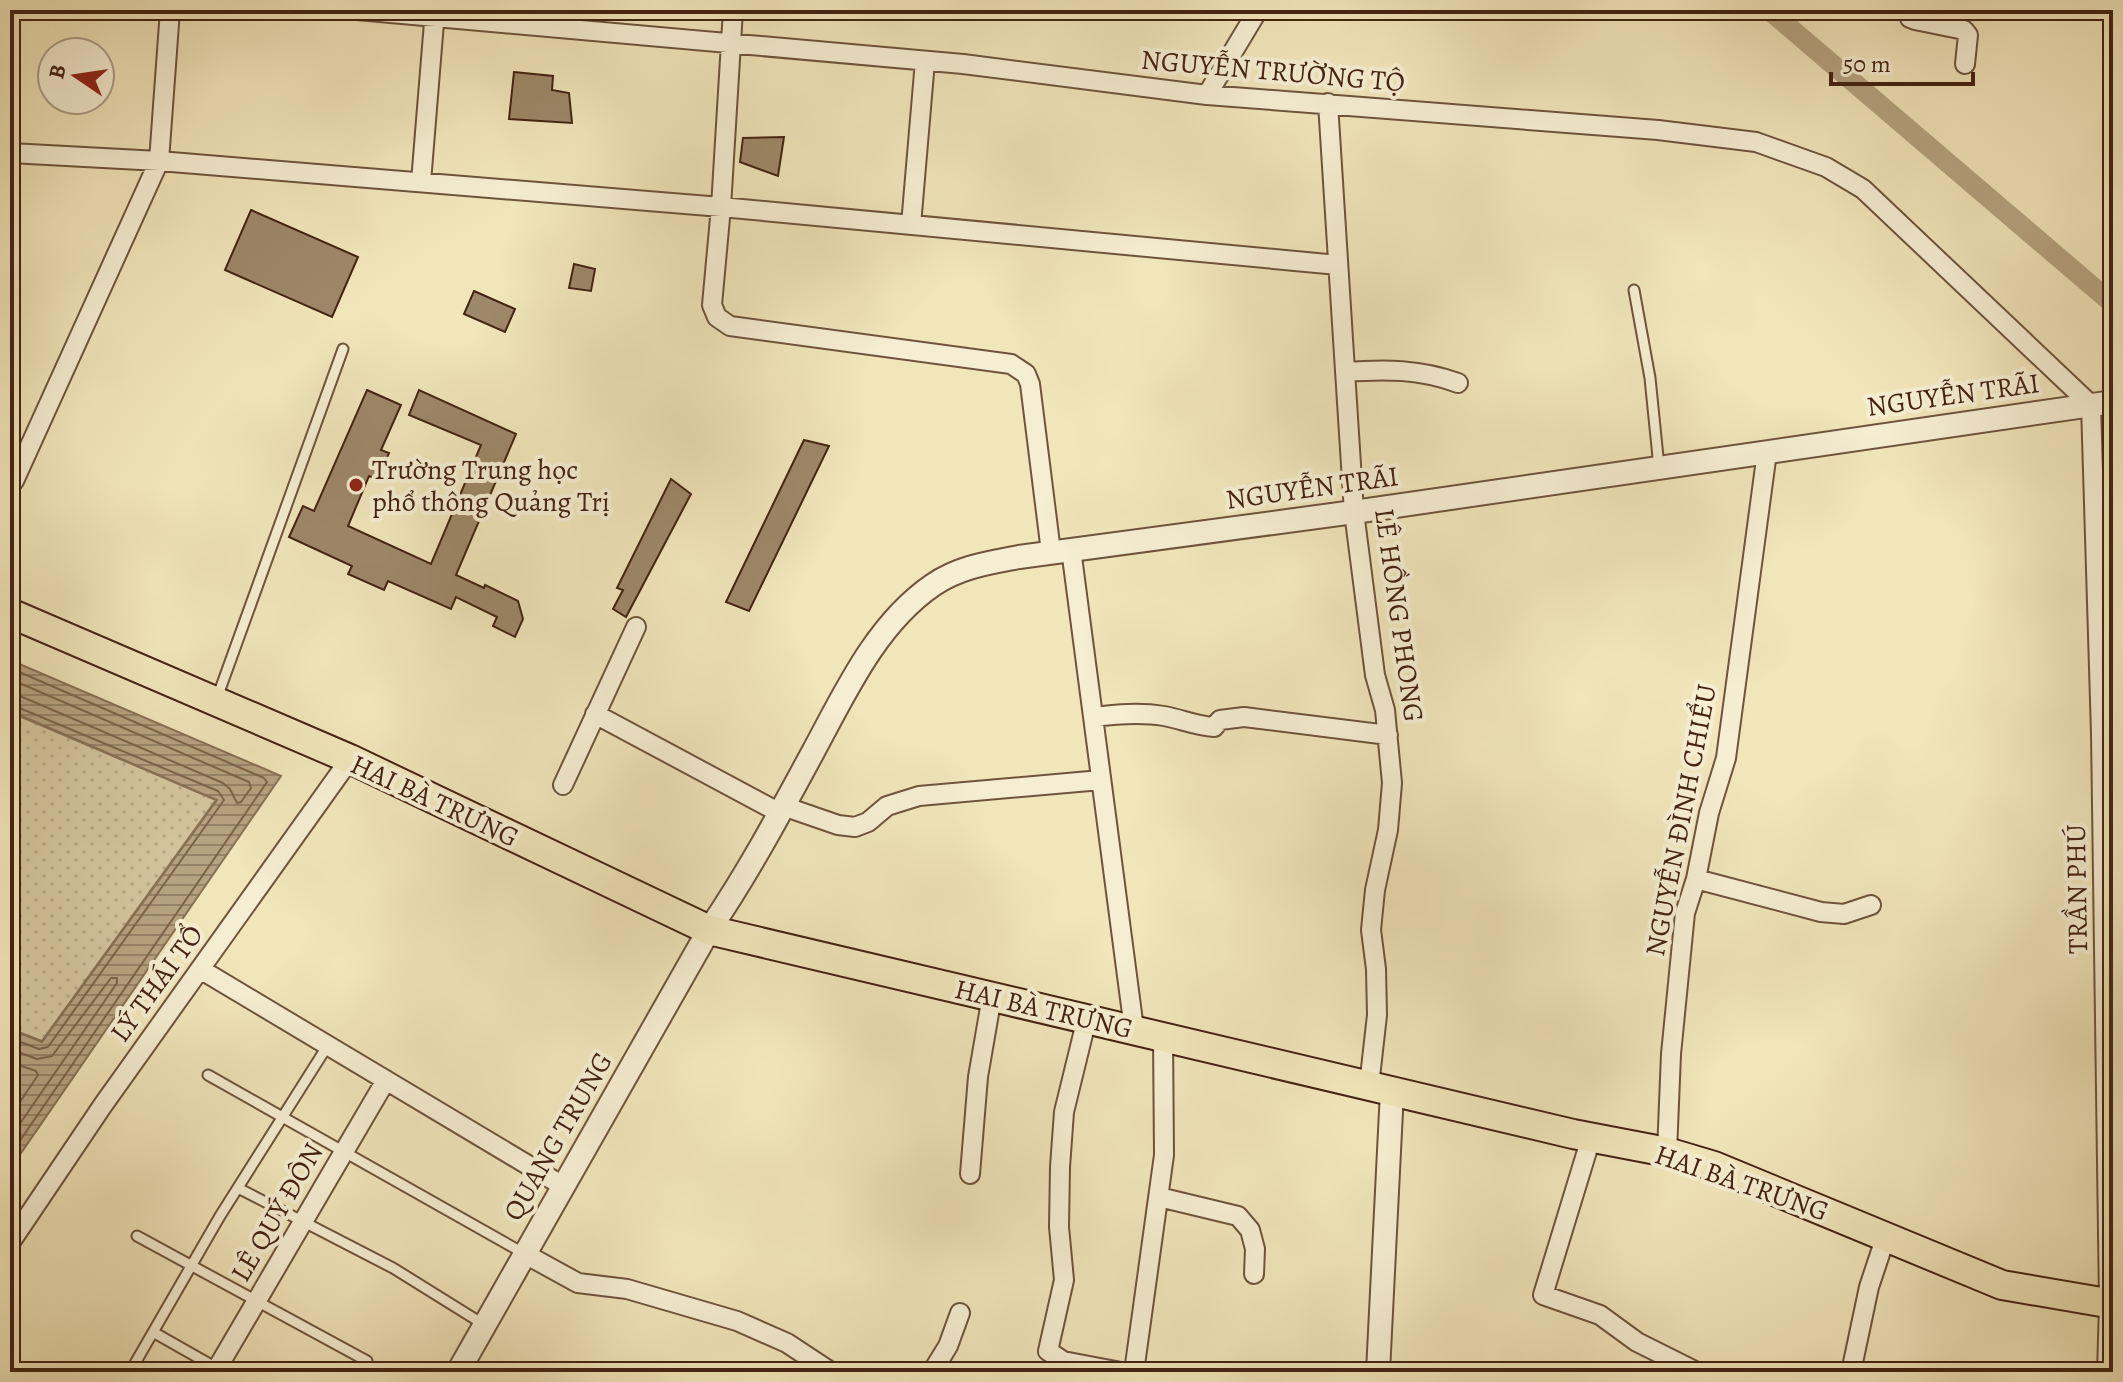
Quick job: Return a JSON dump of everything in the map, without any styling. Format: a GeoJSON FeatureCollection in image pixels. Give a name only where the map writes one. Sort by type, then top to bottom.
{"type":"FeatureCollection","features":[{"type":"Feature","properties":{"kind":"main road","name":"HAI BÀ TRƯNG"},"geometry":{"type":"LineString","coordinates":[[10,613],[350,759],[709,930],[1591,1138],[1667,1152],[1714,1166],[2002,1285],[2111,1304]]}},
{"type":"Feature","properties":{"kind":"street"},"geometry":{"type":"LineString","coordinates":[[14,481],[159,161],[170,10]]}},
{"type":"Feature","properties":{"kind":"street","name":"NGUYỄN TRƯỜNG TỘ"},"geometry":{"type":"LineString","coordinates":[[357,10],[434,14],[925,61],[1207,95],[1658,130],[1756,142],[1826,167],[1863,189],[2102,403]]}},
{"type":"Feature","properties":{"kind":"street"},"geometry":{"type":"LineString","coordinates":[[733,10],[712,305],[717,317],[730,326],[1011,364],[1026,374],[1030,384],[1093,717],[1134,1029]]}},
{"type":"Feature","properties":{"kind":"street"},"geometry":{"type":"LineString","coordinates":[[1207,95],[1258,10]]}},
{"type":"Feature","properties":{"kind":"street"},"geometry":{"type":"LineString","coordinates":[[1910,10],[1910,18],[1915,20],[1964,30],[1968,35],[1965,64]]}},
{"type":"Feature","properties":{"kind":"street"},"geometry":{"type":"LineString","coordinates":[[421,182],[434,14]]}},
{"type":"Feature","properties":{"kind":"street"},"geometry":{"type":"LineString","coordinates":[[911,225],[925,61]]}},
{"type":"Feature","properties":{"kind":"street","name":"LÊ HỒNG PHONG"},"geometry":{"type":"LineString","coordinates":[[1328,103],[1354,512],[1375,675],[1385,710],[1392,783],[1388,830],[1375,890],[1371,930],[1376,969],[1380,1088],[1378,1372]]}},
{"type":"Feature","properties":{"kind":"street"},"geometry":{"type":"LineString","coordinates":[[10,153],[159,161],[721,207],[1338,265]]}},
{"type":"Feature","properties":{"kind":"street"},"geometry":{"type":"LineString","coordinates":[[1345,372],[1400,369],[1458,383]]}},
{"type":"Feature","properties":{"kind":"street","name":"NGUYỄN TRÃI"},"geometry":{"type":"LineString","coordinates":[[709,930],[742,881],[847,690],[883,634],[933,585],[966,567],[2102,403]]}},
{"type":"Feature","properties":{"kind":"street","name":"TRẦN PHÚ"},"geometry":{"type":"LineString","coordinates":[[2102,403],[2101,749],[2111,1304],[2107,1372]]}},
{"type":"Feature","properties":{"kind":"street","name":"NGUYỄN ĐÌNH CHIỂU"},"geometry":{"type":"LineString","coordinates":[[1667,1152],[1671,1054],[1685,913],[1726,758],[1767,452]]}},
{"type":"Feature","properties":{"kind":"street"},"geometry":{"type":"LineString","coordinates":[[563,785],[636,627]]}},
{"type":"Feature","properties":{"kind":"street"},"geometry":{"type":"LineString","coordinates":[[1093,717],[1127,712],[1159,715],[1202,727],[1214,727],[1220,720],[1244,717],[1388,735]]}},
{"type":"Feature","properties":{"kind":"street"},"geometry":{"type":"LineString","coordinates":[[595,714],[782,809],[838,825],[855,827],[868,822],[887,806],[919,796],[1101,780]]}},
{"type":"Feature","properties":{"kind":"street","name":"LÝ THÁI TỔ"},"geometry":{"type":"LineString","coordinates":[[10,1243],[103,1105],[350,759]]}},
{"type":"Feature","properties":{"kind":"street"},"geometry":{"type":"LineString","coordinates":[[1696,879],[1821,912],[1844,914],[1871,905]]}},
{"type":"Feature","properties":{"kind":"street","name":"QUANG TRUNG"},"geometry":{"type":"LineString","coordinates":[[458,1372],[709,930]]}},
{"type":"Feature","properties":{"kind":"street"},"geometry":{"type":"LineString","coordinates":[[200,969],[563,1186]]}},
{"type":"Feature","properties":{"kind":"street"},"geometry":{"type":"LineString","coordinates":[[970,1174],[978,1077],[992,996]]}},
{"type":"Feature","properties":{"kind":"street"},"geometry":{"type":"LineString","coordinates":[[1087,1018],[1064,1112],[1059,1227],[1064,1280],[1048,1351],[1063,1361],[1121,1372]]}},
{"type":"Feature","properties":{"kind":"street"},"geometry":{"type":"LineString","coordinates":[[1134,1372],[1165,1143],[1163,1037]]}},
{"type":"Feature","properties":{"kind":"street","name":"LÊ QUÝ ĐÔN"},"geometry":{"type":"LineString","coordinates":[[218,1371],[386,1080]]}},
{"type":"Feature","properties":{"kind":"street"},"geometry":{"type":"LineString","coordinates":[[1591,1138],[1543,1295],[1600,1315],[1637,1342],[1697,1372]]}},
{"type":"Feature","properties":{"kind":"street"},"geometry":{"type":"LineString","coordinates":[[1159,1197],[1238,1216],[1250,1230],[1255,1249],[1254,1274]]}},
{"type":"Feature","properties":{"kind":"street"},"geometry":{"type":"LineString","coordinates":[[1851,1372],[1869,1287],[1886,1236]]}},
{"type":"Feature","properties":{"kind":"street"},"geometry":{"type":"LineString","coordinates":[[525,1254],[578,1283],[627,1289],[737,1321],[787,1343],[831,1372]]}},
{"type":"Feature","properties":{"kind":"street"},"geometry":{"type":"LineString","coordinates":[[932,1372],[948,1346],[960,1313]]}},
{"type":"Feature","properties":{"kind":"lane"},"geometry":{"type":"LineString","coordinates":[[1634,290],[1650,378],[1659,467]]}},
{"type":"Feature","properties":{"kind":"lane"},"geometry":{"type":"LineString","coordinates":[[216,701],[343,349]]}},
{"type":"Feature","properties":{"kind":"lane"},"geometry":{"type":"LineString","coordinates":[[130,1372],[191,1265],[328,1045]]}},
{"type":"Feature","properties":{"kind":"lane"},"geometry":{"type":"LineString","coordinates":[[208,1075],[525,1254]]}},
{"type":"Feature","properties":{"kind":"lane"},"geometry":{"type":"LineString","coordinates":[[238,1188],[393,1268],[484,1325]]}},
{"type":"Feature","properties":{"kind":"lane"},"geometry":{"type":"LineString","coordinates":[[137,1236],[367,1361]]}},
{"type":"Feature","properties":{"kind":"lane"},"geometry":{"type":"LineString","coordinates":[[153,1332],[218,1371]]}},
{"type":"Feature","properties":{"kind":"shaded area"},"geometry":{"type":"Polygon","coordinates":[[[10,712],[216,800],[42,1041],[10,1029],[10,712]]]}},
{"type":"Feature","properties":{"kind":"water"},"geometry":{"type":"Polygon","coordinates":[[[10,660],[281,776],[10,1169],[10,1029],[42,1042],[217,800],[10,711],[10,660]]]}},
{"type":"Feature","properties":{"kind":"building"},"geometry":{"type":"Polygon","coordinates":[[[514,72],[553,76],[552,90],[569,93],[572,123],[509,119],[514,72]]]}},
{"type":"Feature","properties":{"kind":"building"},"geometry":{"type":"Polygon","coordinates":[[[784,137],[778,176],[740,162],[743,138],[784,137]]]}},
{"type":"Feature","properties":{"kind":"building"},"geometry":{"type":"Polygon","coordinates":[[[251,210],[358,257],[332,317],[225,270],[251,210]]]}},
{"type":"Feature","properties":{"kind":"building"},"geometry":{"type":"Polygon","coordinates":[[[574,264],[595,269],[591,291],[569,288],[574,264]]]}},
{"type":"Feature","properties":{"kind":"building"},"geometry":{"type":"Polygon","coordinates":[[[474,291],[515,309],[505,332],[464,314],[474,291]]]}},
{"type":"Feature","properties":{"kind":"building"},"geometry":{"type":"Polygon","coordinates":[[[367,390],[401,405],[381,450],[389,453],[377,479],[369,476],[348,526],[431,564],[481,445],[409,415],[419,390],[516,434],[456,575],[518,601],[523,619],[515,637],[493,626],[497,617],[456,597],[451,609],[388,581],[384,590],[348,574],[352,566],[289,537],[303,506],[314,511],[367,390]]]}},
{"type":"Feature","properties":{"kind":"building"},"geometry":{"type":"Polygon","coordinates":[[[804,440],[829,446],[749,611],[726,602],[804,440]]]}},
{"type":"Feature","properties":{"kind":"building"},"geometry":{"type":"Polygon","coordinates":[[[671,479],[691,494],[626,617],[613,609],[623,590],[617,588],[671,479]]]}},
{"type":"Feature","properties":{"kind":"waterway"},"geometry":{"type":"LineString","coordinates":[[1769,10],[2113,304]]}},
{"type":"Feature","properties":{"kind":"place","name":"Trường Trung học phổ thông Quảng Trị"},"geometry":{"type":"Point","coordinates":[356,485]}}]}
